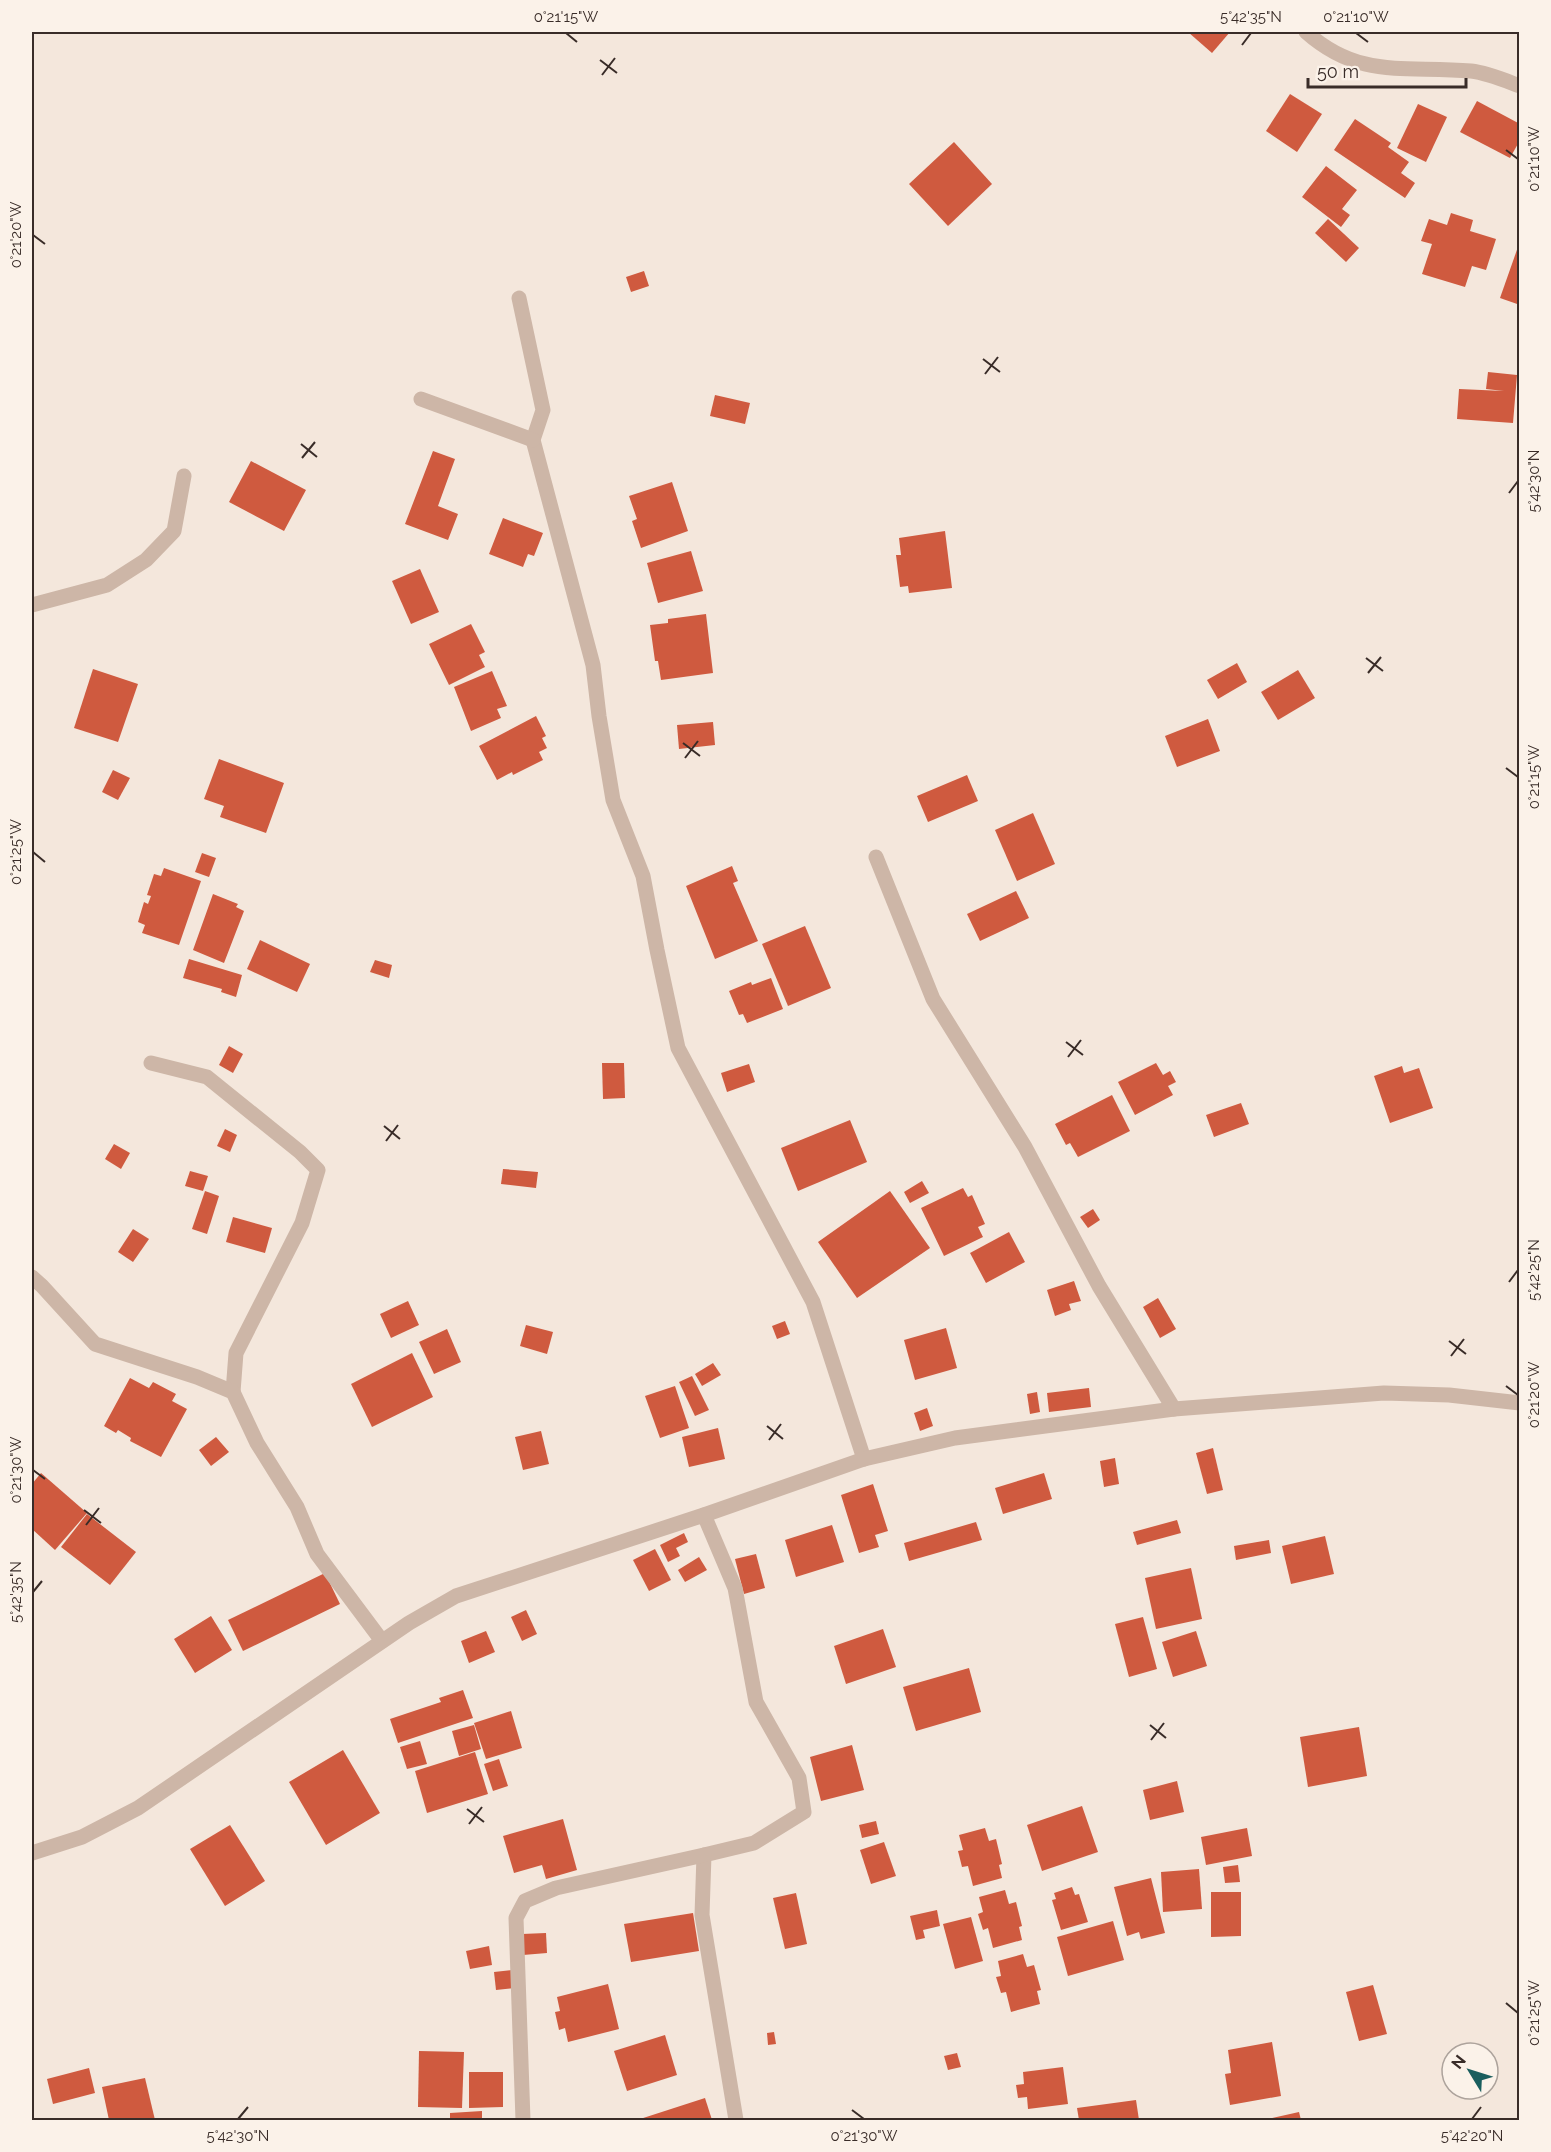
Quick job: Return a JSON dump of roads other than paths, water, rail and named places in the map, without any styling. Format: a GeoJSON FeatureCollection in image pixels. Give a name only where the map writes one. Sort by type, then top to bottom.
{"type":"FeatureCollection","features":[{"type":"Feature","properties":{"kind":"street"},"geometry":{"type":"LineString","coordinates":[[1306,32],[1340,56],[1385,69],[1472,71],[1489,74],[1520,86]]}},
{"type":"Feature","properties":{"kind":"street"},"geometry":{"type":"LineString","coordinates":[[519,298],[543,410],[533,440],[593,665],[613,800],[643,876],[678,1048],[813,1302],[864,1460]]}},
{"type":"Feature","properties":{"kind":"street"},"geometry":{"type":"LineString","coordinates":[[421,399],[533,440]]}},
{"type":"Feature","properties":{"kind":"street"},"geometry":{"type":"LineString","coordinates":[[32,605],[107,585],[146,560],[174,531],[184,476]]}},
{"type":"Feature","properties":{"kind":"street"},"geometry":{"type":"LineString","coordinates":[[876,857],[933,999],[1024,1147],[1099,1286],[1174,1409]]}},
{"type":"Feature","properties":{"kind":"street"},"geometry":{"type":"LineString","coordinates":[[151,1063],[207,1077],[300,1152],[318,1170],[302,1223],[236,1353],[233,1392],[257,1443],[297,1507],[317,1554],[382,1641]]}},
{"type":"Feature","properties":{"kind":"street"},"geometry":{"type":"LineString","coordinates":[[32,1277],[95,1344],[197,1377],[233,1392]]}},
{"type":"Feature","properties":{"kind":"street"},"geometry":{"type":"LineString","coordinates":[[32,1854],[82,1837],[138,1808],[424,1613],[456,1596],[864,1460],[955,1438],[1174,1409],[1384,1393],[1449,1395],[1520,1403]]}},
{"type":"Feature","properties":{"kind":"street"},"geometry":{"type":"LineString","coordinates":[[523,2121],[516,1918],[525,1901],[556,1888],[754,1843],[804,1812],[799,1778],[756,1702],[735,1588],[704,1515]]}},
{"type":"Feature","properties":{"kind":"street"},"geometry":{"type":"LineString","coordinates":[[704,1855],[702,1915],[736,2121]]}}]}
